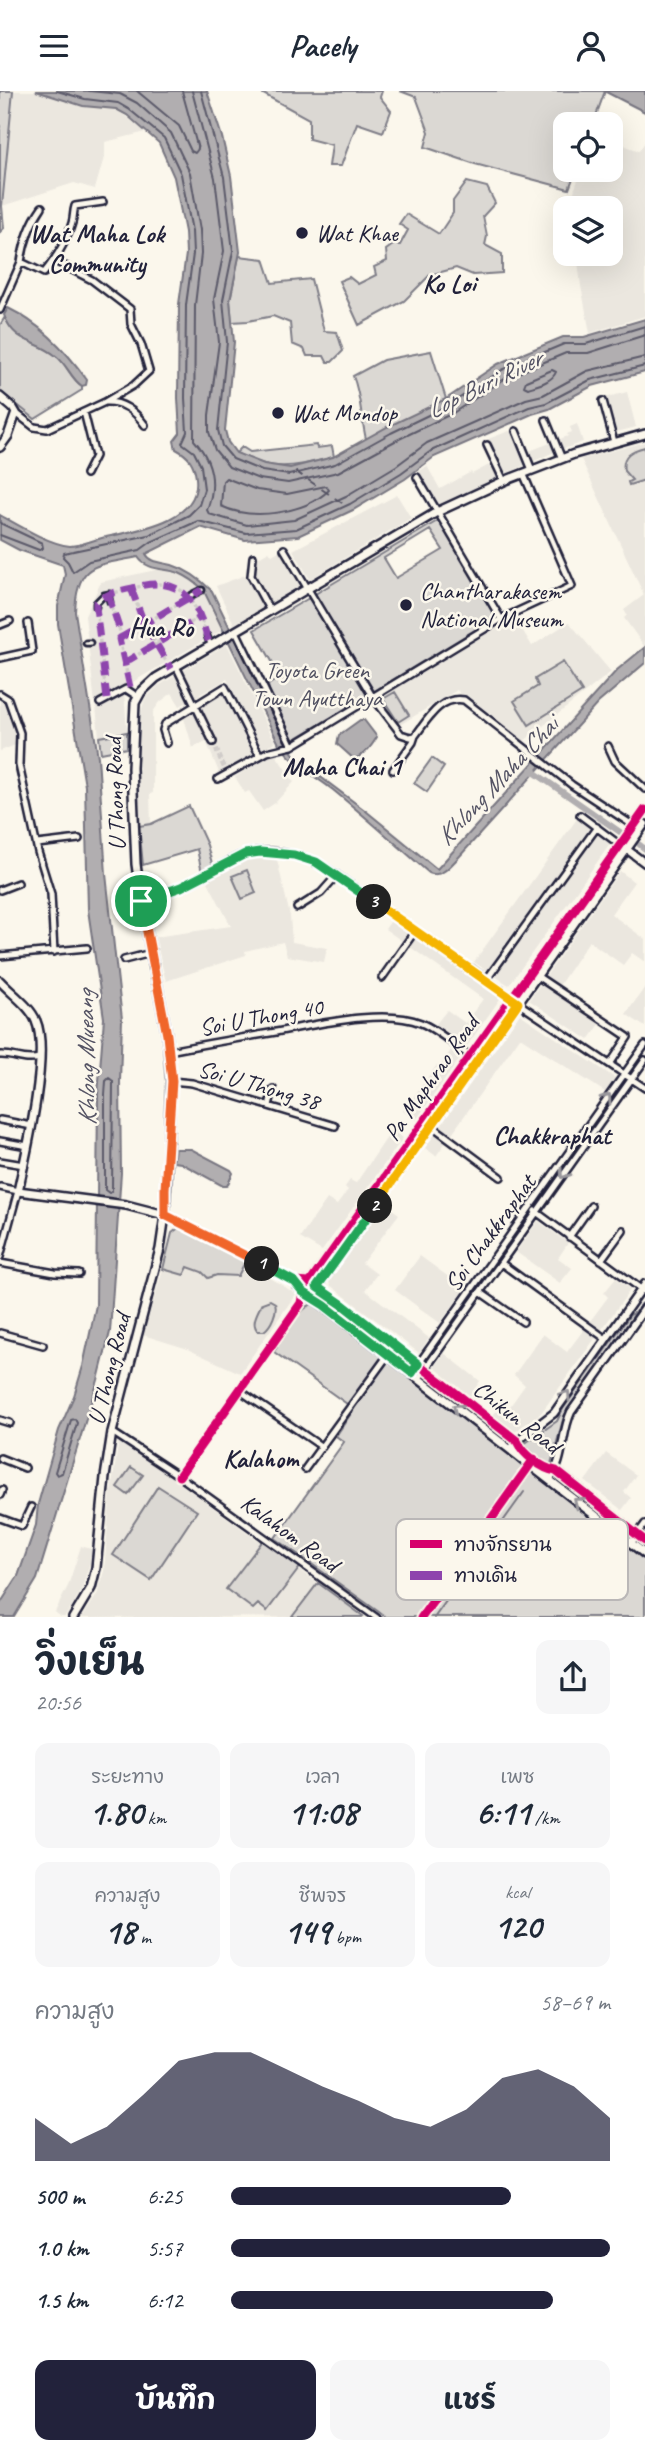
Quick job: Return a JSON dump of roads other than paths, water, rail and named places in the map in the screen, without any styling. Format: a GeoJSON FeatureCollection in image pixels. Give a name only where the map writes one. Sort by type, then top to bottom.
{"type":"FeatureCollection","features":[{"type":"Feature","properties":{"kind":"main road"},"geometry":{"type":"LineString","coordinates":[[0,397],[16,413],[8,436],[0,447]]}},
{"type":"Feature","properties":{"kind":"main road"},"geometry":{"type":"LineString","coordinates":[[138,697],[145,687],[174,668],[437,512],[523,473],[645,434]]}},
{"type":"Feature","properties":{"kind":"main road","name":"U Thong Road"},"geometry":{"type":"LineString","coordinates":[[74,1617],[91,1588],[96,1568],[104,1477],[112,1432],[160,1249],[165,1215],[172,1081],[136,864],[132,768],[133,714],[138,697]]}},
{"type":"Feature","properties":{"kind":"main road"},"geometry":{"type":"LineString","coordinates":[[0,981],[37,1022],[39,1058],[32,1126],[18,1191]]}},
{"type":"Feature","properties":{"kind":"main road","name":"Chikun Road"},"geometry":{"type":"LineString","coordinates":[[18,1191],[126,1205],[165,1215],[295,1282],[307,1294],[511,1449],[547,1470],[556,1471],[618,1519]]}},
{"type":"Feature","properties":{"kind":"main road","name":"Chikun Road"},"geometry":{"type":"LineString","coordinates":[[295,1282],[313,1285],[343,1305],[517,1441],[532,1462],[550,1479],[601,1519]]}},
{"type":"Feature","properties":{"kind":"main road","name":"Chikun Road"},"geometry":{"type":"LineString","coordinates":[[628,1527],[645,1541]]}},
{"type":"Feature","properties":{"kind":"main road","name":"Chikun Road"},"geometry":{"type":"LineString","coordinates":[[628,1541],[645,1554]]}},
{"type":"Feature","properties":{"kind":"street"},"geometry":{"type":"LineString","coordinates":[[21,262],[44,273],[55,261],[73,222],[75,207],[103,201]]}},
{"type":"Feature","properties":{"kind":"street"},"geometry":{"type":"LineString","coordinates":[[0,310],[21,262],[24,240],[34,218],[43,207]]}},
{"type":"Feature","properties":{"kind":"street"},"geometry":{"type":"LineString","coordinates":[[16,413],[34,427],[47,429],[105,402],[134,385],[149,371],[141,344],[131,324],[132,313],[127,306],[92,280],[55,261]]}},
{"type":"Feature","properties":{"kind":"street"},"geometry":{"type":"LineString","coordinates":[[603,401],[614,442]]}},
{"type":"Feature","properties":{"kind":"street"},"geometry":{"type":"LineString","coordinates":[[105,402],[122,404],[145,425]]}},
{"type":"Feature","properties":{"kind":"street"},"geometry":{"type":"LineString","coordinates":[[84,412],[95,456],[86,474]]}},
{"type":"Feature","properties":{"kind":"street"},"geometry":{"type":"LineString","coordinates":[[546,420],[562,459]]}},
{"type":"Feature","properties":{"kind":"street"},"geometry":{"type":"LineString","coordinates":[[516,431],[532,470]]}},
{"type":"Feature","properties":{"kind":"street"},"geometry":{"type":"LineString","coordinates":[[487,445],[504,481]]}},
{"type":"Feature","properties":{"kind":"street"},"geometry":{"type":"LineString","coordinates":[[218,779],[226,772],[260,756],[290,746],[501,619],[572,586],[523,473]]}},
{"type":"Feature","properties":{"kind":"street"},"geometry":{"type":"LineString","coordinates":[[417,477],[501,619]]}},
{"type":"Feature","properties":{"kind":"street"},"geometry":{"type":"LineString","coordinates":[[284,549],[372,696],[401,734],[415,736]]}},
{"type":"Feature","properties":{"kind":"street"},"geometry":{"type":"LineString","coordinates":[[253,557],[251,576],[270,611]]}},
{"type":"Feature","properties":{"kind":"street"},"geometry":{"type":"LineString","coordinates":[[192,595],[202,590]]}},
{"type":"Feature","properties":{"kind":"street"},"geometry":{"type":"LineString","coordinates":[[96,607],[96,603],[109,594],[110,602]]}},
{"type":"Feature","properties":{"kind":"street"},"geometry":{"type":"LineString","coordinates":[[0,625],[10,621]]}},
{"type":"Feature","properties":{"kind":"street"},"geometry":{"type":"LineString","coordinates":[[0,658],[32,651],[28,623]]}},
{"type":"Feature","properties":{"kind":"street"},"geometry":{"type":"LineString","coordinates":[[231,634],[290,746]]}},
{"type":"Feature","properties":{"kind":"street"},"geometry":{"type":"LineString","coordinates":[[207,636],[211,646]]}},
{"type":"Feature","properties":{"kind":"street"},"geometry":{"type":"LineString","coordinates":[[166,661],[174,668],[195,704],[213,742]]}},
{"type":"Feature","properties":{"kind":"street"},"geometry":{"type":"LineString","coordinates":[[128,691],[129,682]]}},
{"type":"Feature","properties":{"kind":"street"},"geometry":{"type":"LineString","coordinates":[[167,743],[163,730],[165,724],[227,687],[260,756]]}},
{"type":"Feature","properties":{"kind":"street"},"geometry":{"type":"LineString","coordinates":[[100,703],[106,697],[126,689],[138,697]]}},
{"type":"Feature","properties":{"kind":"street"},"geometry":{"type":"LineString","coordinates":[[0,694],[8,699],[20,733],[19,765],[51,894],[54,952]]}},
{"type":"Feature","properties":{"kind":"street"},"geometry":{"type":"LineString","coordinates":[[393,770],[415,736],[441,705],[446,701],[460,699],[474,706],[598,804],[644,830]]}},
{"type":"Feature","properties":{"kind":"street"},"geometry":{"type":"LineString","coordinates":[[608,746],[615,761],[645,789]]}},
{"type":"Feature","properties":{"kind":"street","name":"Pa Maphrao Road"},"geometry":{"type":"LineString","coordinates":[[313,1285],[537,976],[645,810]]}},
{"type":"Feature","properties":{"kind":"street"},"geometry":{"type":"LineString","coordinates":[[580,815],[645,863]]}},
{"type":"Feature","properties":{"kind":"street"},"geometry":{"type":"LineString","coordinates":[[486,979],[597,827]]}},
{"type":"Feature","properties":{"kind":"street","name":"Pa Maphrao Road"},"geometry":{"type":"LineString","coordinates":[[179,1476],[470,1056],[623,847],[644,830]]}},
{"type":"Feature","properties":{"kind":"street"},"geometry":{"type":"LineString","coordinates":[[37,844],[79,839]]}},
{"type":"Feature","properties":{"kind":"street"},"geometry":{"type":"LineString","coordinates":[[141,901],[181,887],[245,854],[260,852],[294,855],[316,862],[645,1088]]}},
{"type":"Feature","properties":{"kind":"street"},"geometry":{"type":"LineString","coordinates":[[298,908],[321,893],[337,875]]}},
{"type":"Feature","properties":{"kind":"street"},"geometry":{"type":"LineString","coordinates":[[0,890],[18,883]]}},
{"type":"Feature","properties":{"kind":"street"},"geometry":{"type":"LineString","coordinates":[[382,978],[415,931]]}},
{"type":"Feature","properties":{"kind":"street"},"geometry":{"type":"LineString","coordinates":[[0,956],[87,948]]}},
{"type":"Feature","properties":{"kind":"street"},"geometry":{"type":"LineString","coordinates":[[124,960],[151,953]]}},
{"type":"Feature","properties":{"kind":"street"},"geometry":{"type":"LineString","coordinates":[[537,976],[628,1037],[610,1064]]}},
{"type":"Feature","properties":{"kind":"street","name":"Soi U Thong 40"},"geometry":{"type":"LineString","coordinates":[[169,1051],[360,1019],[401,1018],[421,1023],[470,1056]]}},
{"type":"Feature","properties":{"kind":"street","name":"Soi Chakkraphat"},"geometry":{"type":"LineString","coordinates":[[412,1373],[645,1045]]}},
{"type":"Feature","properties":{"kind":"street"},"geometry":{"type":"LineString","coordinates":[[0,1055],[23,1060],[39,1058]]}},
{"type":"Feature","properties":{"kind":"street","name":"Soi Chakkraphat"},"geometry":{"type":"LineString","coordinates":[[419,1378],[645,1060]]}},
{"type":"Feature","properties":{"kind":"street","name":"Soi U Thong 38"},"geometry":{"type":"LineString","coordinates":[[172,1081],[192,1083],[335,1126]]}},
{"type":"Feature","properties":{"kind":"street"},"geometry":{"type":"LineString","coordinates":[[269,1106],[273,1089]]}},
{"type":"Feature","properties":{"kind":"street"},"geometry":{"type":"LineString","coordinates":[[593,1117],[600,1122]]}},
{"type":"Feature","properties":{"kind":"street"},"geometry":{"type":"LineString","coordinates":[[0,1120],[32,1126]]}},
{"type":"Feature","properties":{"kind":"street"},"geometry":{"type":"LineString","coordinates":[[431,1125],[501,1177]]}},
{"type":"Feature","properties":{"kind":"street"},"geometry":{"type":"LineString","coordinates":[[0,1141],[28,1146]]}},
{"type":"Feature","properties":{"kind":"street"},"geometry":{"type":"LineString","coordinates":[[0,1161],[24,1165]]}},
{"type":"Feature","properties":{"kind":"street"},"geometry":{"type":"LineString","coordinates":[[0,1187],[18,1191],[3,1234],[0,1257]]}},
{"type":"Feature","properties":{"kind":"street"},"geometry":{"type":"LineString","coordinates":[[569,1237],[591,1206]]}},
{"type":"Feature","properties":{"kind":"street"},"geometry":{"type":"LineString","coordinates":[[511,1449],[517,1441],[548,1419],[644,1288],[530,1208]]}},
{"type":"Feature","properties":{"kind":"street"},"geometry":{"type":"LineString","coordinates":[[601,1260],[623,1230]]}},
{"type":"Feature","properties":{"kind":"street"},"geometry":{"type":"LineString","coordinates":[[0,1263],[55,1273],[79,1274]]}},
{"type":"Feature","properties":{"kind":"street"},"geometry":{"type":"LineString","coordinates":[[501,1263],[606,1339]]}},
{"type":"Feature","properties":{"kind":"street"},"geometry":{"type":"LineString","coordinates":[[480,1292],[523,1322]]}},
{"type":"Feature","properties":{"kind":"street"},"geometry":{"type":"LineString","coordinates":[[463,1301],[470,1307]]}},
{"type":"Feature","properties":{"kind":"street"},"geometry":{"type":"LineString","coordinates":[[550,1479],[556,1471],[564,1431],[571,1412],[645,1308]]}},
{"type":"Feature","properties":{"kind":"street"},"geometry":{"type":"LineString","coordinates":[[0,1333],[43,1345]]}},
{"type":"Feature","properties":{"kind":"street"},"geometry":{"type":"LineString","coordinates":[[305,1469],[388,1355]]}},
{"type":"Feature","properties":{"kind":"street"},"geometry":{"type":"LineString","coordinates":[[239,1390],[321,1447]]}},
{"type":"Feature","properties":{"kind":"street"},"geometry":{"type":"LineString","coordinates":[[0,1420],[10,1423]]}},
{"type":"Feature","properties":{"kind":"street","name":"Kalahom Road"},"geometry":{"type":"LineString","coordinates":[[112,1432],[179,1476],[376,1617]]}},
{"type":"Feature","properties":{"kind":"street"},"geometry":{"type":"LineString","coordinates":[[0,1458],[25,1468]]}},
{"type":"Feature","properties":{"kind":"street"},"geometry":{"type":"LineString","coordinates":[[491,1519],[532,1462]]}},
{"type":"Feature","properties":{"kind":"street"},"geometry":{"type":"LineString","coordinates":[[0,1518],[22,1527],[31,1507]]}},
{"type":"Feature","properties":{"kind":"street"},"geometry":{"type":"LineString","coordinates":[[631,1543],[645,1524]]}},
{"type":"Feature","properties":{"kind":"street"},"geometry":{"type":"LineString","coordinates":[[422,1617],[434,1600]]}},
{"type":"Feature","properties":{"kind":"water","name":"Lop Buri River"},"geometry":{"type":"Polygon","coordinates":[[[36,91],[207,91],[231,176],[240,252],[230,300],[234,342],[225,430],[228,442],[236,453],[264,464],[290,468],[333,457],[446,399],[498,364],[563,337],[584,337],[645,319],[645,372],[592,386],[549,409],[434,457],[405,479],[353,510],[298,536],[245,540],[200,527],[146,554],[154,561],[189,572],[212,591],[285,742],[298,760],[437,869],[617,670],[645,647],[645,663],[598,703],[446,870],[434,874],[429,873],[333,790],[298,765],[279,744],[203,589],[174,571],[146,565],[138,557],[100,565],[85,575],[80,583],[75,612],[98,757],[106,874],[122,1019],[121,1173],[110,1332],[37,1579],[14,1617],[0,1617],[0,1604],[18,1576],[36,1525],[38,1504],[59,1430],[74,1396],[83,1366],[96,1305],[98,1094],[104,1018],[88,910],[85,786],[58,624],[58,606],[65,574],[63,565],[19,550],[0,540],[0,515],[53,542],[79,545],[150,527],[178,514],[189,504],[195,493],[196,478],[190,461],[176,449],[174,441],[180,433],[179,304],[186,254],[185,232],[174,177],[159,143],[127,115],[116,109],[83,106],[36,91]]]}},
{"type":"Feature","properties":{"kind":"water"},"geometry":{"type":"Polygon","coordinates":[[[604,91],[645,91],[645,112],[604,91]]]}},
{"type":"Feature","properties":{"kind":"water"},"geometry":{"type":"Polygon","coordinates":[[[8,308],[52,339],[79,369],[87,380],[86,385],[78,383],[56,356],[14,331],[4,315],[8,308]]]}},
{"type":"Feature","properties":{"kind":"water"},"geometry":{"type":"Polygon","coordinates":[[[364,720],[377,737],[367,750],[354,759],[337,744],[339,735],[364,720]]]}},
{"type":"Feature","properties":{"kind":"water"},"geometry":{"type":"Polygon","coordinates":[[[175,1149],[191,1149],[231,1170],[233,1173],[227,1186],[181,1163],[173,1162],[175,1149]]]}},
{"type":"Feature","properties":{"kind":"waterway","name":"Khlong Maha Chai"},"geometry":{"type":"LineString","coordinates":[[531,770],[620,832]]}},
{"type":"Feature","properties":{"kind":"waterway"},"geometry":{"type":"LineString","coordinates":[[640,845],[645,849]]}},
{"type":"Feature","properties":{"kind":"waterway"},"geometry":{"type":"LineString","coordinates":[[505,1519],[524,1492]]}},
{"type":"Feature","properties":{"kind":"waterway"},"geometry":{"type":"LineString","coordinates":[[435,1617],[447,1600]]}},
{"type":"Feature","properties":{"kind":"tunnel"},"geometry":{"type":"LineString","coordinates":[[110,594],[146,585],[172,586],[182,591],[191,601],[207,636]]}},
{"type":"Feature","properties":{"kind":"tunnel"},"geometry":{"type":"LineString","coordinates":[[131,588],[144,623],[166,661]]}},
{"type":"Feature","properties":{"kind":"tunnel"},"geometry":{"type":"LineString","coordinates":[[122,637],[190,597]]}},
{"type":"Feature","properties":{"kind":"tunnel"},"geometry":{"type":"LineString","coordinates":[[110,602],[122,637],[119,639],[129,682]]}},
{"type":"Feature","properties":{"kind":"tunnel"},"geometry":{"type":"LineString","coordinates":[[96,607],[106,696]]}},
{"type":"Feature","properties":{"kind":"tunnel"},"geometry":{"type":"LineString","coordinates":[[124,663],[200,617]]}},
{"type":"Feature","properties":{"kind":"tunnel"},"geometry":{"type":"LineString","coordinates":[[213,742],[225,769]]}},
{"type":"Feature","properties":{"kind":"place","name":"Wat Khae"},"geometry":{"type":"Point","coordinates":[302,233]}},
{"type":"Feature","properties":{"kind":"place","name":"Wat Mondop"},"geometry":{"type":"Point","coordinates":[278,413]}},
{"type":"Feature","properties":{"kind":"place","name":"Chantharakasem National Museum"},"geometry":{"type":"Point","coordinates":[406,605]}},
{"type":"Feature","properties":{"kind":"district","name":"Wat Maha Lok Community"},"geometry":{"type":"Point","coordinates":[97,248]}},
{"type":"Feature","properties":{"kind":"district","name":"Ko Loi"},"geometry":{"type":"Point","coordinates":[449,283]}},
{"type":"Feature","properties":{"kind":"district","name":"Hua Ro"},"geometry":{"type":"Point","coordinates":[161,627]}},
{"type":"Feature","properties":{"kind":"district","name":"Maha Chai 1"},"geometry":{"type":"Point","coordinates":[342,766]}},
{"type":"Feature","properties":{"kind":"district","name":"Chakkraphat"},"geometry":{"type":"Point","coordinates":[552,1135]}},
{"type":"Feature","properties":{"kind":"district","name":"Kalahom"},"geometry":{"type":"Point","coordinates":[261,1458]}},
{"type":"Feature","properties":{"kind":"park label","name":"Toyota Green Town Ayutthaya"},"geometry":{"type":"Point","coordinates":[317,684]}},
{"type":"Feature","properties":{"kind":"water label","name":"Khlong Mueang"},"geometry":{"type":"Point","coordinates":[86,1058]}}]}
